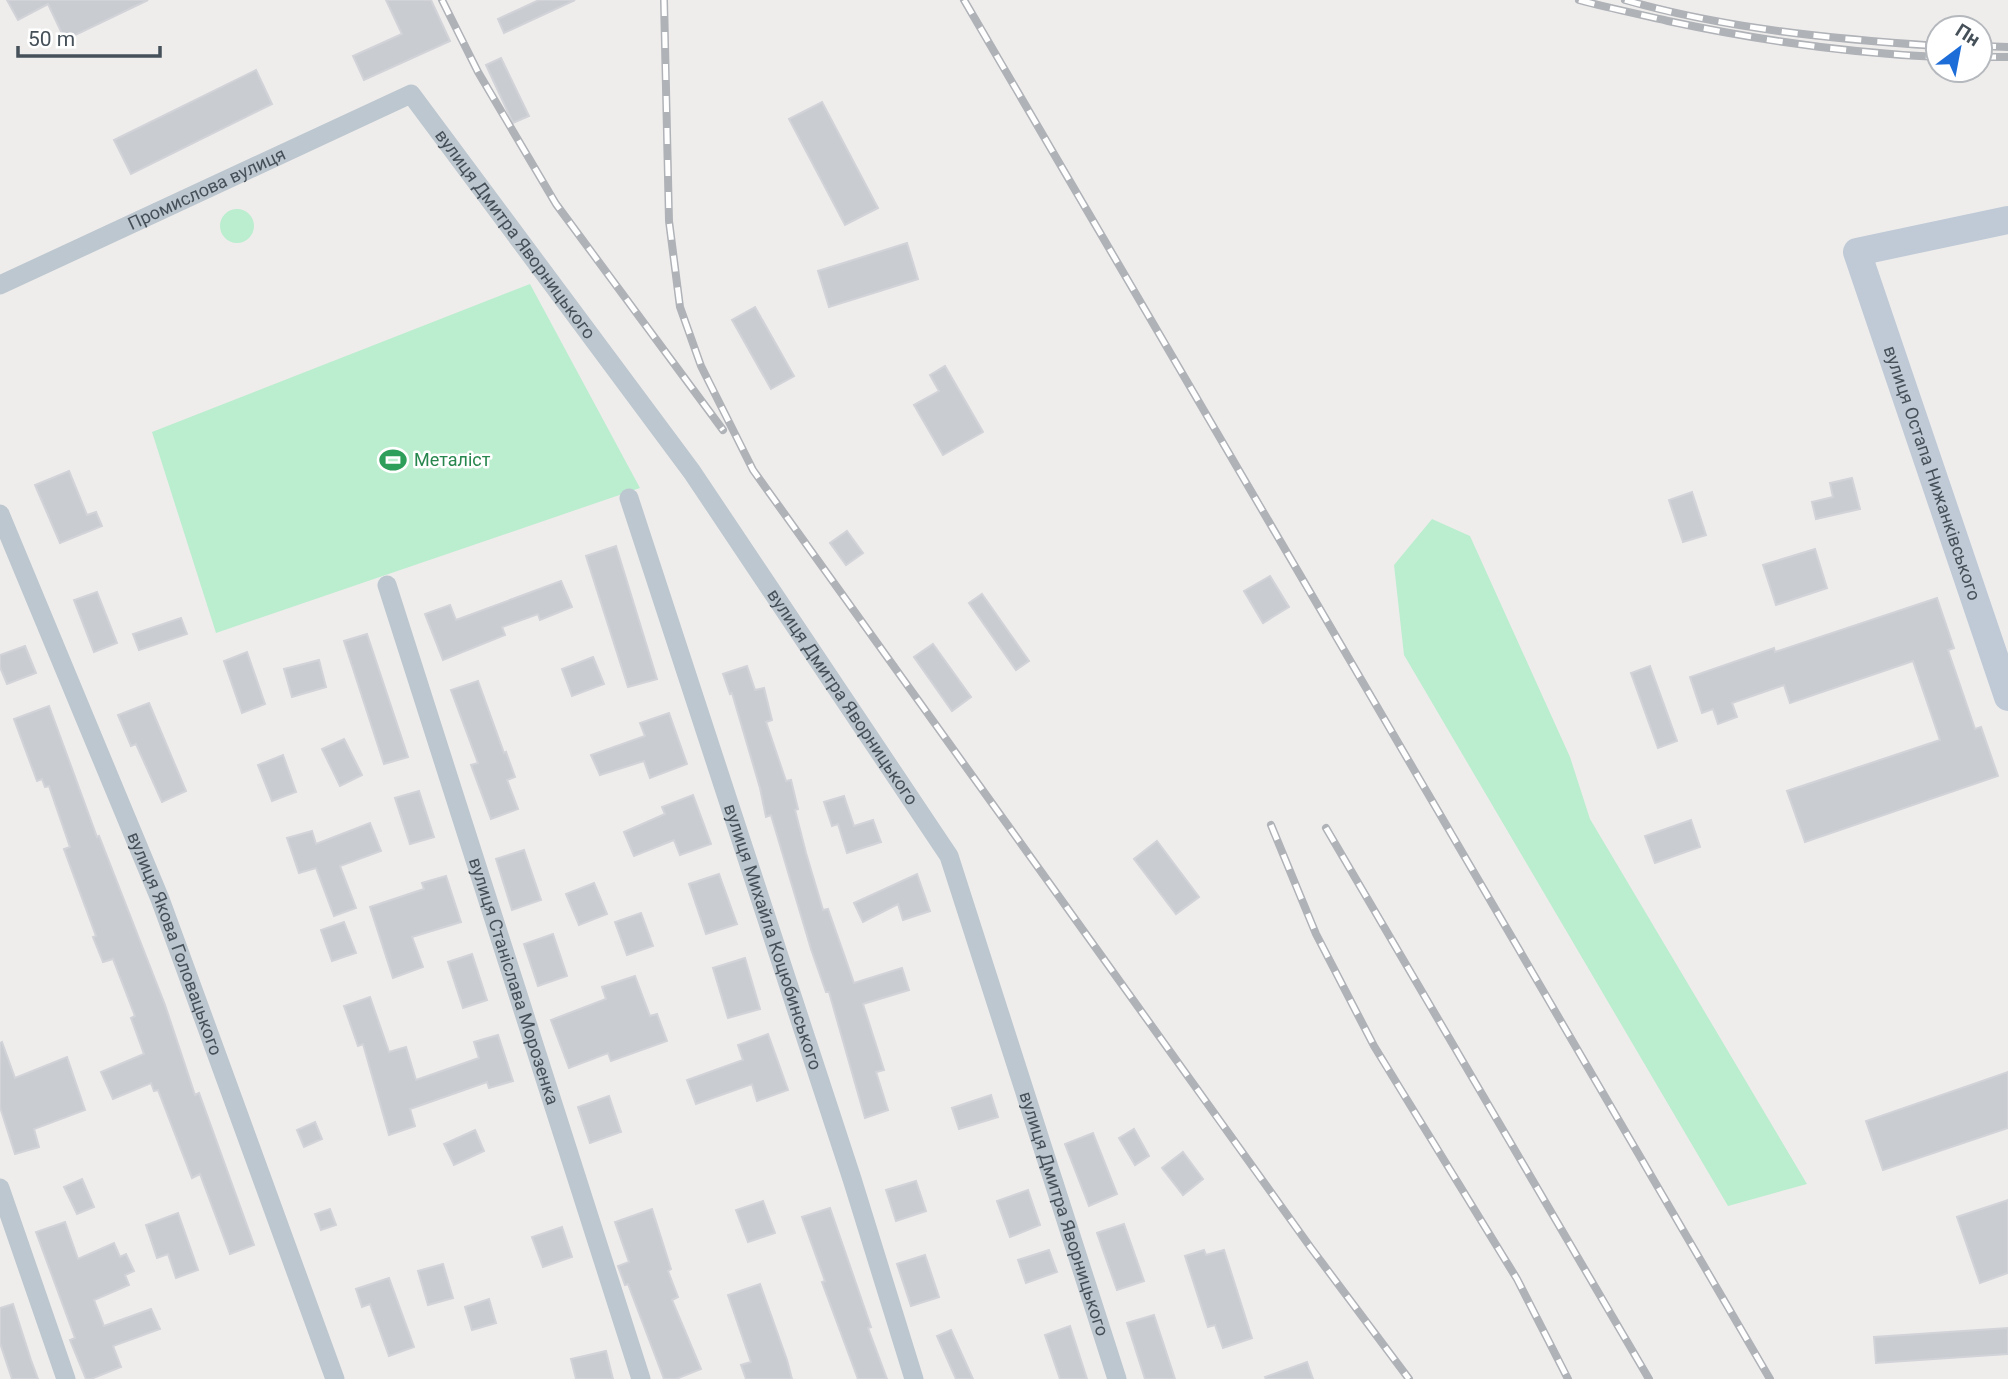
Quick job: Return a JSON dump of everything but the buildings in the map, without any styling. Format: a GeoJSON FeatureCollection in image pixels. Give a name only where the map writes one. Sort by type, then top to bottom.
{"type":"FeatureCollection","features":[{"type":"Feature","properties":{"kind":"main road","name":"вулиця Остапа Нижанківського"},"geometry":{"type":"LineString","coordinates":[[2008,220],[1857,252],[2008,697]]}},
{"type":"Feature","properties":{"kind":"street","name":"Промислова вулиця"},"geometry":{"type":"LineString","coordinates":[[0,285],[411,94]]}},
{"type":"Feature","properties":{"kind":"street","name":"вулиця Дмитра Яворницького"},"geometry":{"type":"LineString","coordinates":[[411,94],[692,472],[949,856],[1117,1379]]}},
{"type":"Feature","properties":{"kind":"street","name":"вулиця Михайла Коцюбинського"},"geometry":{"type":"LineString","coordinates":[[629,498],[852,1180],[914,1379]]}},
{"type":"Feature","properties":{"kind":"street","name":"вулиця Якова Головацького"},"geometry":{"type":"LineString","coordinates":[[0,514],[160,900],[335,1379]]}},
{"type":"Feature","properties":{"kind":"street","name":"вулиця Станіслава Морозенка"},"geometry":{"type":"LineString","coordinates":[[387,585],[641,1379]]}},
{"type":"Feature","properties":{"kind":"street"},"geometry":{"type":"LineString","coordinates":[[0,1188],[66,1379]]}},
{"type":"Feature","properties":{"kind":"green space"},"geometry":{"type":"Polygon","coordinates":[[[237,209],[249,214],[254,226],[249,238],[237,243],[225,238],[220,226],[225,214],[237,209]]]}},
{"type":"Feature","properties":{"kind":"green space","name":"Металіст"},"geometry":{"type":"Polygon","coordinates":[[[530,284],[640,488],[216,633],[152,432],[530,284]]]}},
{"type":"Feature","properties":{"kind":"green space"},"geometry":{"type":"Polygon","coordinates":[[[1432,519],[1470,536],[1570,757],[1590,819],[1807,1184],[1728,1206],[1404,655],[1394,565],[1432,519]]]}},
{"type":"Feature","properties":{"kind":"railway"},"geometry":{"type":"LineString","coordinates":[[442,0],[478,72],[556,204],[723,430]]}},
{"type":"Feature","properties":{"kind":"railway"},"geometry":{"type":"LineString","coordinates":[[664,0],[669,221],[680,307],[701,366],[753,470],[1311,1248],[1409,1379]]}},
{"type":"Feature","properties":{"kind":"railway"},"geometry":{"type":"LineString","coordinates":[[964,0],[1770,1379]]}},
{"type":"Feature","properties":{"kind":"railway"},"geometry":{"type":"LineString","coordinates":[[1579,0],[1668,21],[1769,40],[1924,56]]}},
{"type":"Feature","properties":{"kind":"railway"},"geometry":{"type":"LineString","coordinates":[[1625,0],[1702,18],[1780,31],[1924,45]]}},
{"type":"Feature","properties":{"kind":"railway"},"geometry":{"type":"LineString","coordinates":[[1994,46],[2008,47]]}},
{"type":"Feature","properties":{"kind":"railway"},"geometry":{"type":"LineString","coordinates":[[1994,57],[2008,57]]}},
{"type":"Feature","properties":{"kind":"railway"},"geometry":{"type":"LineString","coordinates":[[1271,825],[1316,934],[1374,1046],[1517,1279],[1568,1379]]}},
{"type":"Feature","properties":{"kind":"railway"},"geometry":{"type":"LineString","coordinates":[[1326,828],[1649,1379]]}},
{"type":"Feature","properties":{"kind":"place","name":"Металіст"},"geometry":{"type":"Point","coordinates":[393,460]}}]}
